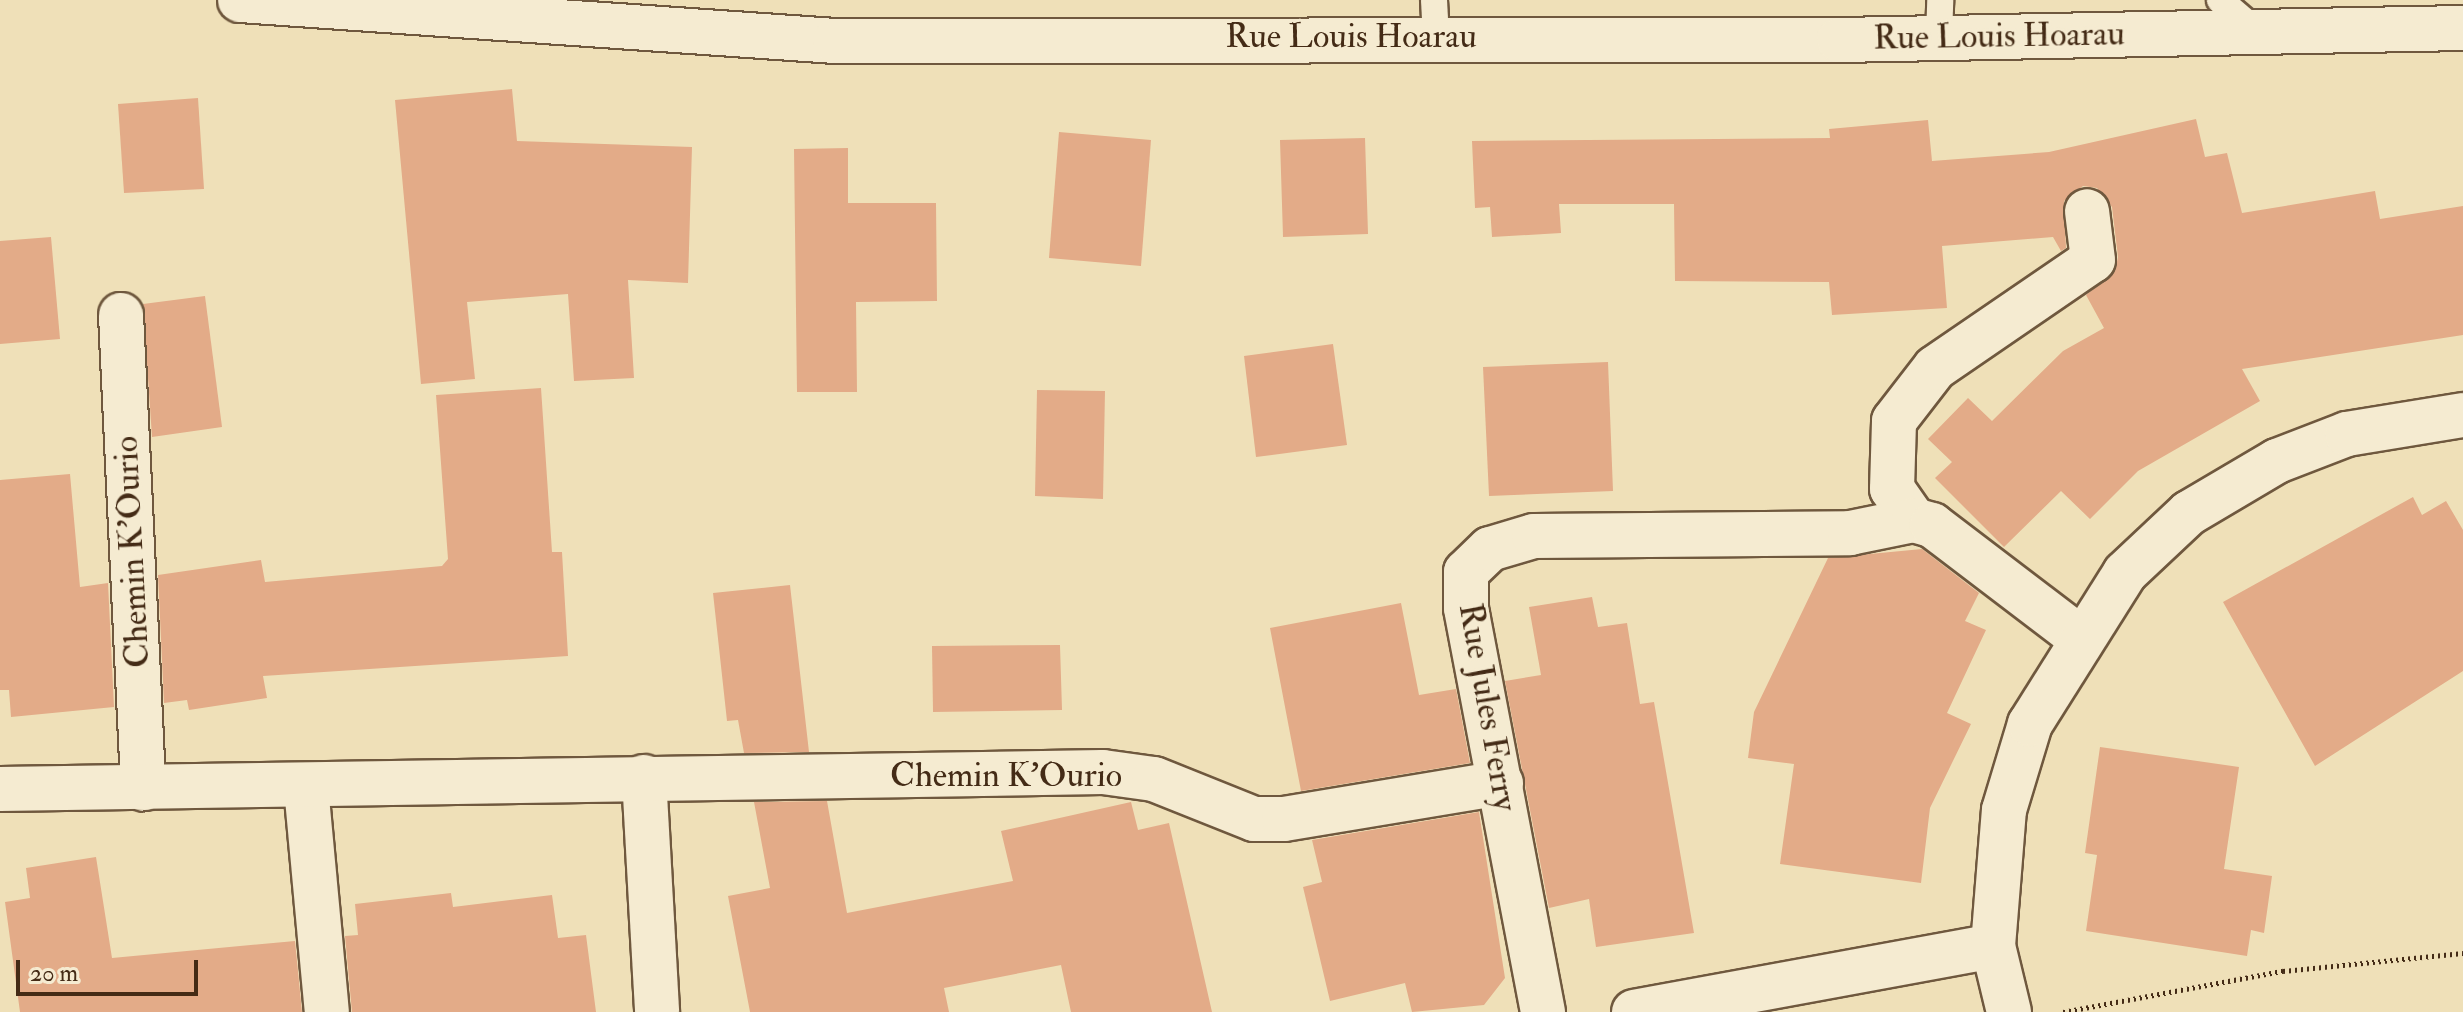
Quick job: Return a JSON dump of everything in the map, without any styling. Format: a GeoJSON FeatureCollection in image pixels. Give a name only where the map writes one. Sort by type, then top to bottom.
{"type":"FeatureCollection","features":[{"type":"Feature","properties":{"kind":"street","name":"Rue Louis Hoarau"},"geometry":{"type":"LineString","coordinates":[[240,0],[835,41],[1435,18],[1940,19],[2255,30],[2463,28]]}},
{"type":"Feature","properties":{"kind":"street"},"geometry":{"type":"LineString","coordinates":[[2079,637],[1932,525],[1914,520],[1892,489],[1894,421],[1935,368],[2093,260],[2087,211]]}},
{"type":"Feature","properties":{"kind":"street","name":"Chemin K'Ourio"},"geometry":{"type":"LineString","coordinates":[[121,315],[143,788]]}},
{"type":"Feature","properties":{"kind":"street"},"geometry":{"type":"LineString","coordinates":[[2009,1012],[1993,946],[2004,810],[2030,724],[2079,637],[2125,573],[2189,513],[2277,461],[2347,434],[2463,415]]}},
{"type":"Feature","properties":{"kind":"street","name":"Rue Jules Ferry"},"geometry":{"type":"LineString","coordinates":[[1543,1012],[1466,608],[1466,572],[1490,549],[1534,536],[1850,533],[1914,520]]}},
{"type":"Feature","properties":{"kind":"street","name":"Chemin K'Ourio"},"geometry":{"type":"LineString","coordinates":[[0,789],[306,787],[644,777],[1103,772],[1154,779],[1254,819],[1284,819],[1501,783]]}},
{"type":"Feature","properties":{"kind":"street"},"geometry":{"type":"LineString","coordinates":[[644,777],[657,1012]]}},
{"type":"Feature","properties":{"kind":"street"},"geometry":{"type":"LineString","coordinates":[[306,787],[327,1012]]}},
{"type":"Feature","properties":{"kind":"street"},"geometry":{"type":"LineString","coordinates":[[1634,1012],[1993,946]]}},
{"type":"Feature","properties":{"kind":"lane"},"geometry":{"type":"LineString","coordinates":[[2220,0],[2255,30]]}},
{"type":"Feature","properties":{"kind":"path"},"geometry":{"type":"LineString","coordinates":[[2063,1012],[2283,971],[2463,953]]}},
{"type":"Feature","properties":{"kind":"building"},"geometry":{"type":"Polygon","coordinates":[[[512,89],[517,141],[692,147],[688,283],[628,280],[634,378],[574,381],[568,294],[467,302],[475,379],[421,384],[395,100],[512,89]]]}},
{"type":"Feature","properties":{"kind":"building"},"geometry":{"type":"Polygon","coordinates":[[[198,98],[204,189],[124,193],[118,104],[198,98]]]}},
{"type":"Feature","properties":{"kind":"building"},"geometry":{"type":"Polygon","coordinates":[[[2196,119],[2205,157],[2227,153],[2242,213],[2375,191],[2380,219],[2463,206],[2463,335],[2242,369],[2260,401],[2138,471],[2090,519],[2061,491],[2004,547],[1935,478],[1952,462],[1928,439],[1968,398],[1992,421],[2063,351],[2104,328],[2086,295],[2115,271],[2118,257],[2112,207],[2097,188],[2083,186],[2064,201],[2066,248],[2061,251],[2053,237],[1942,246],[1947,308],[1832,315],[1829,282],[1675,281],[1674,204],[1559,204],[1561,233],[1492,237],[1490,207],[1475,208],[1472,141],[1830,138],[1829,129],[1928,120],[1932,161],[2049,152],[2196,119]]]}},
{"type":"Feature","properties":{"kind":"building"},"geometry":{"type":"Polygon","coordinates":[[[1059,132],[1151,140],[1141,266],[1049,258],[1059,132]]]}},
{"type":"Feature","properties":{"kind":"building"},"geometry":{"type":"Polygon","coordinates":[[[1365,138],[1368,234],[1283,237],[1280,140],[1365,138]]]}},
{"type":"Feature","properties":{"kind":"building"},"geometry":{"type":"Polygon","coordinates":[[[848,148],[848,203],[936,203],[937,301],[856,302],[857,392],[797,392],[794,149],[848,148]]]}},
{"type":"Feature","properties":{"kind":"building"},"geometry":{"type":"Polygon","coordinates":[[[51,237],[60,339],[0,344],[0,241],[51,237]]]}},
{"type":"Feature","properties":{"kind":"building"},"geometry":{"type":"Polygon","coordinates":[[[205,296],[222,427],[152,437],[143,304],[205,296]]]}},
{"type":"Feature","properties":{"kind":"building"},"geometry":{"type":"Polygon","coordinates":[[[1333,344],[1347,445],[1256,457],[1244,356],[1333,344]]]}},
{"type":"Feature","properties":{"kind":"building"},"geometry":{"type":"Polygon","coordinates":[[[1608,362],[1613,491],[1489,496],[1483,367],[1608,362]]]}},
{"type":"Feature","properties":{"kind":"building"},"geometry":{"type":"Polygon","coordinates":[[[541,388],[552,552],[562,552],[568,656],[263,676],[267,698],[189,710],[187,700],[164,703],[158,575],[261,560],[265,582],[442,566],[448,559],[436,395],[541,388]]]}},
{"type":"Feature","properties":{"kind":"building"},"geometry":{"type":"Polygon","coordinates":[[[1037,390],[1105,391],[1103,499],[1035,496],[1037,390]]]}},
{"type":"Feature","properties":{"kind":"building"},"geometry":{"type":"Polygon","coordinates":[[[70,474],[80,587],[108,583],[114,707],[11,717],[9,690],[0,690],[0,480],[70,474]]]}},
{"type":"Feature","properties":{"kind":"building"},"geometry":{"type":"Polygon","coordinates":[[[2413,497],[2422,515],[2446,501],[2463,530],[2463,671],[2315,766],[2223,602],[2413,497]]]}},
{"type":"Feature","properties":{"kind":"building"},"geometry":{"type":"Polygon","coordinates":[[[1922,549],[1979,593],[1965,621],[1986,630],[1947,713],[1971,724],[1930,808],[1921,883],[1780,864],[1794,764],[1748,758],[1754,712],[1828,558],[1922,549]]]}},
{"type":"Feature","properties":{"kind":"building"},"geometry":{"type":"Polygon","coordinates":[[[790,585],[809,752],[744,753],[738,720],[727,721],[713,593],[790,585]]]}},
{"type":"Feature","properties":{"kind":"building"},"geometry":{"type":"Polygon","coordinates":[[[1592,597],[1598,627],[1627,623],[1640,704],[1654,702],[1694,933],[1596,947],[1589,899],[1549,908],[1505,681],[1541,675],[1529,607],[1592,597]]]}},
{"type":"Feature","properties":{"kind":"building"},"geometry":{"type":"Polygon","coordinates":[[[1401,603],[1419,695],[1456,689],[1470,763],[1301,791],[1270,628],[1401,603]]]}},
{"type":"Feature","properties":{"kind":"building"},"geometry":{"type":"Polygon","coordinates":[[[1060,645],[1062,710],[933,712],[932,646],[1060,645]]]}},
{"type":"Feature","properties":{"kind":"building"},"geometry":{"type":"Polygon","coordinates":[[[2100,747],[2239,767],[2224,869],[2272,876],[2264,933],[2251,930],[2247,956],[2086,931],[2097,855],[2085,853],[2100,747]]]}},
{"type":"Feature","properties":{"kind":"building"},"geometry":{"type":"Polygon","coordinates":[[[827,801],[847,913],[1013,881],[1001,831],[1131,802],[1138,830],[1169,823],[1212,1012],[1071,1012],[1061,965],[944,988],[949,1012],[750,1012],[728,896],[770,888],[754,802],[827,801]]]}},
{"type":"Feature","properties":{"kind":"building"},"geometry":{"type":"Polygon","coordinates":[[[1479,812],[1505,978],[1484,1005],[1412,1012],[1405,983],[1330,1001],[1303,887],[1322,882],[1312,840],[1479,812]]]}},
{"type":"Feature","properties":{"kind":"building"},"geometry":{"type":"Polygon","coordinates":[[[96,857],[112,958],[295,941],[302,1012],[20,1012],[5,902],[30,898],[26,868],[96,857]]]}},
{"type":"Feature","properties":{"kind":"building"},"geometry":{"type":"Polygon","coordinates":[[[451,893],[453,907],[552,895],[558,938],[586,935],[596,1012],[352,1012],[345,936],[358,935],[355,904],[451,893]]]}}]}
